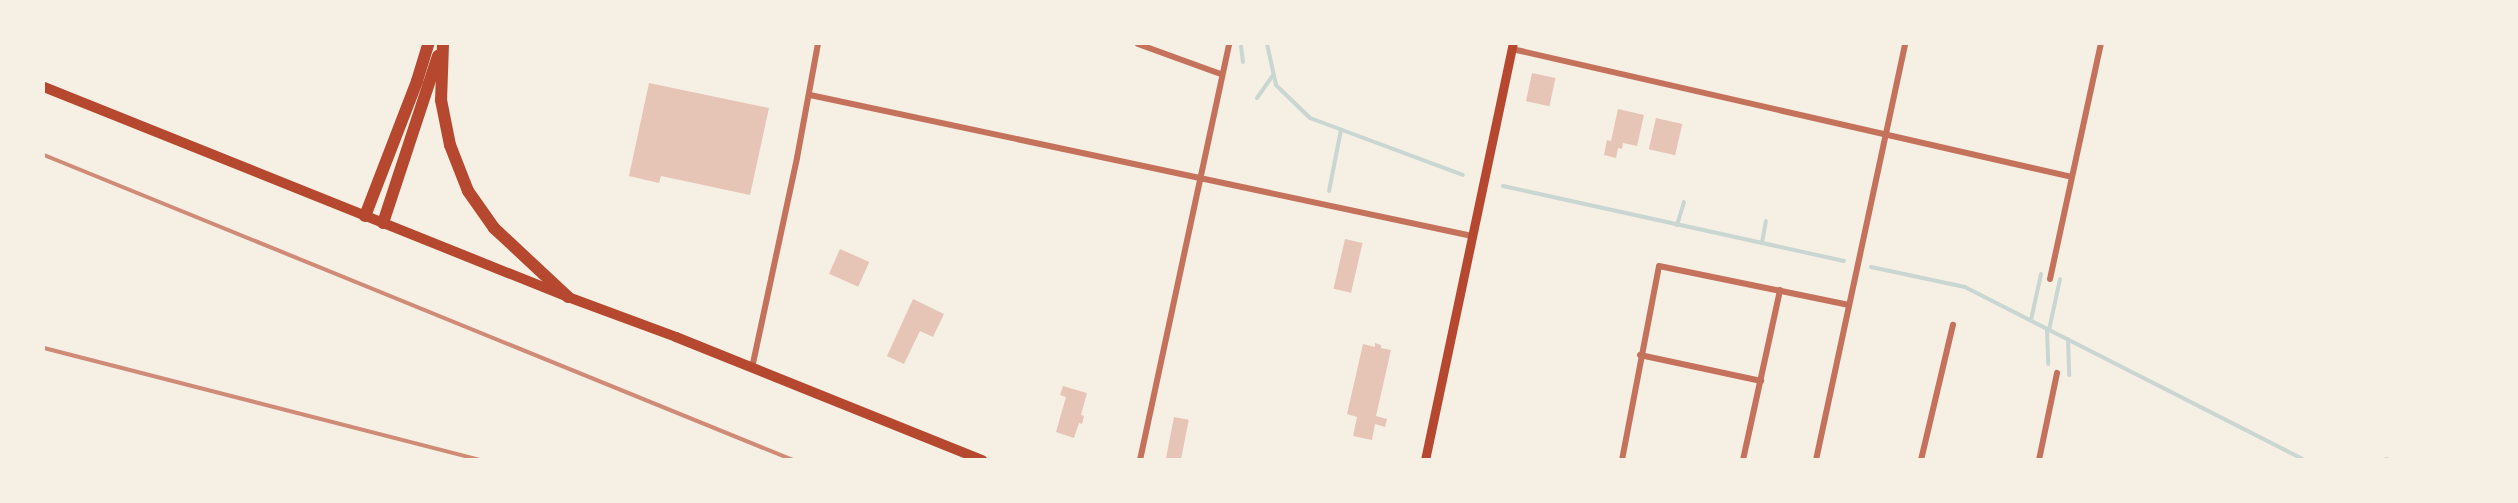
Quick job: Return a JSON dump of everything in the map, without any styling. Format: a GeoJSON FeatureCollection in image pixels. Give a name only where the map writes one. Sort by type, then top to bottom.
{"type":"FeatureCollection","features":[{"type":"Feature","properties":{"kind":"highway"},"geometry":{"type":"LineString","coordinates":[[365,216],[417,81],[428,44]]}},
{"type":"Feature","properties":{"kind":"highway"},"geometry":{"type":"LineString","coordinates":[[383,223],[443,44]]}},
{"type":"Feature","properties":{"kind":"highway"},"geometry":{"type":"LineString","coordinates":[[443,44],[441,100],[450,145],[468,191],[494,228],[568,297]]}},
{"type":"Feature","properties":{"kind":"main road"},"geometry":{"type":"LineString","coordinates":[[1425,459],[1513,46]]}},
{"type":"Feature","properties":{"kind":"main road"},"geometry":{"type":"LineString","coordinates":[[44,87],[568,297],[982,459]]}},
{"type":"Feature","properties":{"kind":"street"},"geometry":{"type":"LineString","coordinates":[[752,368],[810,95],[818,44]]}},
{"type":"Feature","properties":{"kind":"street"},"geometry":{"type":"LineString","coordinates":[[1138,44],[1221,74]]}},
{"type":"Feature","properties":{"kind":"street"},"geometry":{"type":"LineString","coordinates":[[1140,459],[1229,44]]}},
{"type":"Feature","properties":{"kind":"street"},"geometry":{"type":"LineString","coordinates":[[1816,459],[1905,44]]}},
{"type":"Feature","properties":{"kind":"street"},"geometry":{"type":"LineString","coordinates":[[2050,279],[2101,44]]}},
{"type":"Feature","properties":{"kind":"street"},"geometry":{"type":"LineString","coordinates":[[1513,46],[1886,136],[2072,177]]}},
{"type":"Feature","properties":{"kind":"street"},"geometry":{"type":"LineString","coordinates":[[810,95],[1472,236]]}},
{"type":"Feature","properties":{"kind":"street"},"geometry":{"type":"LineString","coordinates":[[1622,459],[1640,355],[1659,266],[1849,305]]}},
{"type":"Feature","properties":{"kind":"street"},"geometry":{"type":"LineString","coordinates":[[1743,459],[1780,290]]}},
{"type":"Feature","properties":{"kind":"street"},"geometry":{"type":"LineString","coordinates":[[1921,459],[1953,325]]}},
{"type":"Feature","properties":{"kind":"street"},"geometry":{"type":"LineString","coordinates":[[1640,355],[1761,381]]}},
{"type":"Feature","properties":{"kind":"street"},"geometry":{"type":"LineString","coordinates":[[2039,459],[2057,372]]}},
{"type":"Feature","properties":{"kind":"building"},"geometry":{"type":"Polygon","coordinates":[[[1532,73],[1555,78],[1549,106],[1526,101],[1532,73]]]}},
{"type":"Feature","properties":{"kind":"building"},"geometry":{"type":"Polygon","coordinates":[[[649,83],[769,108],[750,195],[661,176],[659,183],[629,176],[649,83]]]}},
{"type":"Feature","properties":{"kind":"building"},"geometry":{"type":"Polygon","coordinates":[[[1618,109],[1644,115],[1637,146],[1623,143],[1622,149],[1618,148],[1616,158],[1604,155],[1607,140],[1611,141],[1618,109]]]}},
{"type":"Feature","properties":{"kind":"building"},"geometry":{"type":"Polygon","coordinates":[[[1656,118],[1682,124],[1675,155],[1649,149],[1656,118]]]}},
{"type":"Feature","properties":{"kind":"building"},"geometry":{"type":"Polygon","coordinates":[[[1345,239],[1363,243],[1351,293],[1334,289],[1345,239]]]}},
{"type":"Feature","properties":{"kind":"building"},"geometry":{"type":"Polygon","coordinates":[[[840,249],[869,262],[858,287],[829,274],[840,249]]]}},
{"type":"Feature","properties":{"kind":"building"},"geometry":{"type":"Polygon","coordinates":[[[913,299],[944,314],[933,337],[920,331],[904,364],[887,356],[913,299]]]}},
{"type":"Feature","properties":{"kind":"building"},"geometry":{"type":"Polygon","coordinates":[[[1375,343],[1381,345],[1381,348],[1391,350],[1376,416],[1387,419],[1385,427],[1375,424],[1372,440],[1353,436],[1357,417],[1347,414],[1363,344],[1375,347],[1375,343]]]}},
{"type":"Feature","properties":{"kind":"building"},"geometry":{"type":"Polygon","coordinates":[[[1063,386],[1087,393],[1081,415],[1084,416],[1082,424],[1079,423],[1074,438],[1056,432],[1066,397],[1060,395],[1063,386]]]}},
{"type":"Feature","properties":{"kind":"building"},"geometry":{"type":"Polygon","coordinates":[[[1174,417],[1189,420],[1181,460],[1166,460],[1174,417]]]}},
{"type":"Feature","properties":{"kind":"waterway"},"geometry":{"type":"LineString","coordinates":[[1267,44],[1276,85],[1310,118],[1463,175]]}},
{"type":"Feature","properties":{"kind":"waterway"},"geometry":{"type":"LineString","coordinates":[[1241,46],[1243,62]]}},
{"type":"Feature","properties":{"kind":"waterway"},"geometry":{"type":"LineString","coordinates":[[1257,98],[1273,75]]}},
{"type":"Feature","properties":{"kind":"waterway"},"geometry":{"type":"LineString","coordinates":[[1329,191],[1341,130]]}},
{"type":"Feature","properties":{"kind":"waterway"},"geometry":{"type":"LineString","coordinates":[[1503,186],[1844,261]]}},
{"type":"Feature","properties":{"kind":"waterway"},"geometry":{"type":"LineString","coordinates":[[1677,225],[1684,202]]}},
{"type":"Feature","properties":{"kind":"waterway"},"geometry":{"type":"LineString","coordinates":[[1762,243],[1766,221]]}},
{"type":"Feature","properties":{"kind":"waterway"},"geometry":{"type":"LineString","coordinates":[[1871,267],[1965,287],[2305,460]]}},
{"type":"Feature","properties":{"kind":"waterway"},"geometry":{"type":"LineString","coordinates":[[2031,320],[2041,274]]}},
{"type":"Feature","properties":{"kind":"waterway"},"geometry":{"type":"LineString","coordinates":[[2049,330],[2060,279]]}},
{"type":"Feature","properties":{"kind":"waterway"},"geometry":{"type":"LineString","coordinates":[[2047,329],[2048,364]]}},
{"type":"Feature","properties":{"kind":"waterway"},"geometry":{"type":"LineString","coordinates":[[2068,339],[2069,375]]}},
{"type":"Feature","properties":{"kind":"railway"},"geometry":{"type":"LineString","coordinates":[[44,155],[793,460]]}},
{"type":"Feature","properties":{"kind":"railway"},"geometry":{"type":"LineString","coordinates":[[44,348],[480,460]]}}]}
